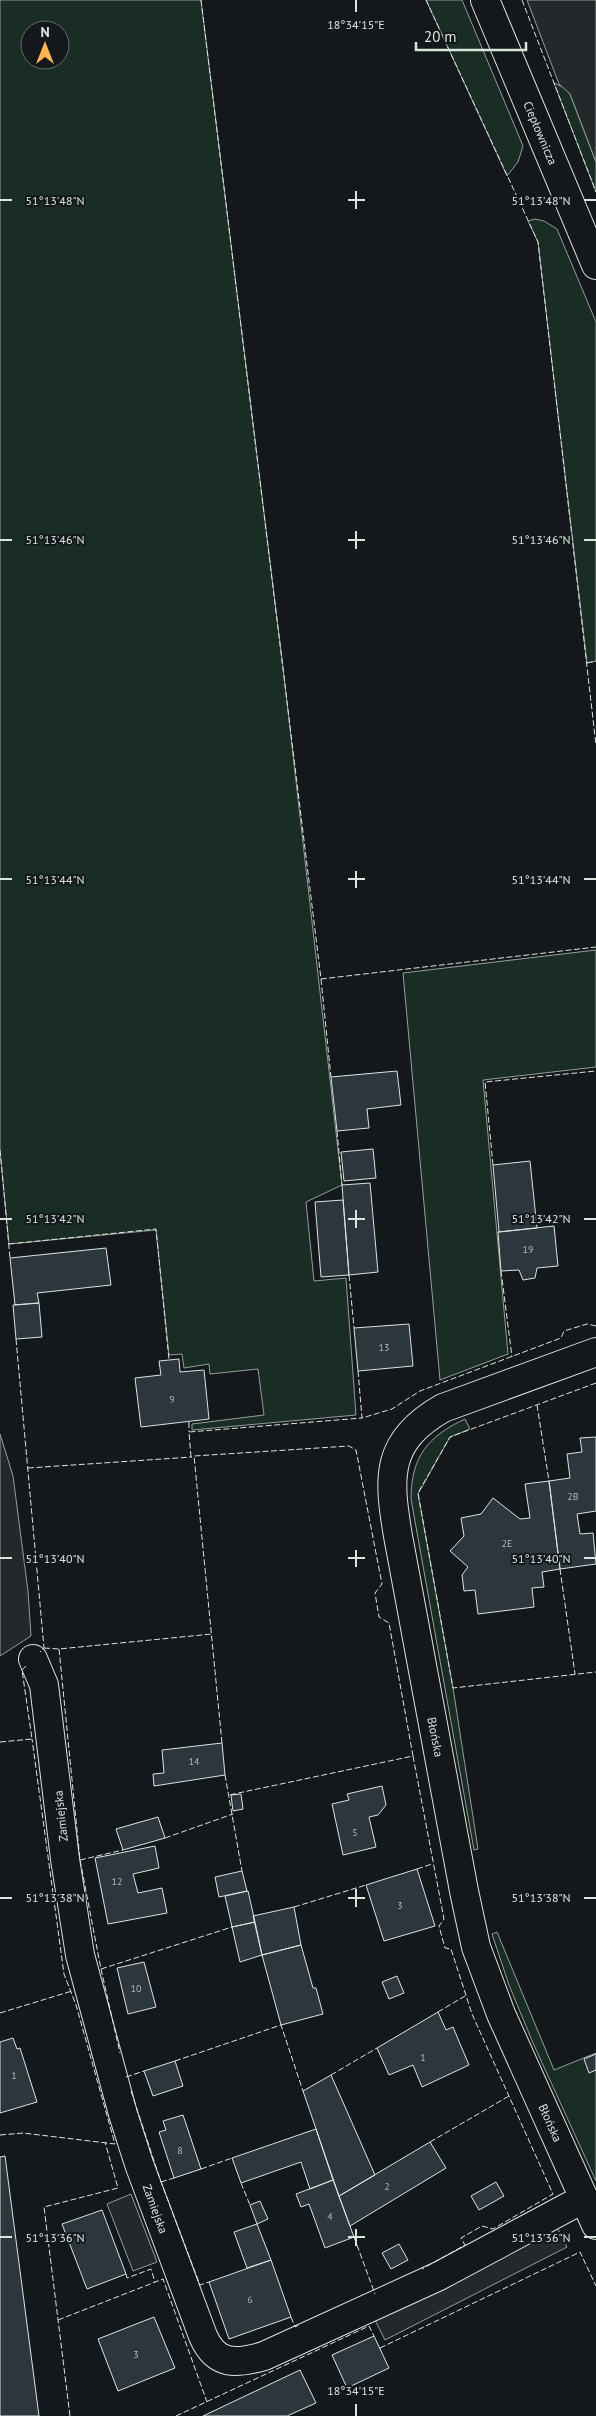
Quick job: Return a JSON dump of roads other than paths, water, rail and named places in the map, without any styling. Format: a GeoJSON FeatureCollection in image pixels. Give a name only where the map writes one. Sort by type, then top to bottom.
{"type":"FeatureCollection","features":[{"type":"Feature","properties":{"kind":"street","name":"Ciepłownicza"},"geometry":{"type":"LineString","coordinates":[[485,0],[596,265]]}},
{"type":"Feature","properties":{"kind":"street","name":"Błońska"},"geometry":{"type":"LineString","coordinates":[[596,1352],[456,1403],[423,1420],[410,1431],[403,1444],[397,1456],[392,1478],[392,1499],[398,1536],[462,1882],[476,1947],[501,2014],[596,2225]]}},
{"type":"Feature","properties":{"kind":"street","name":"Zamiejska"},"geometry":{"type":"LineString","coordinates":[[33,1659],[44,1685],[65,1859],[75,1926],[86,1978],[139,2164],[203,2336],[208,2347],[216,2356],[229,2361],[245,2361],[264,2356],[439,2276],[584,2199]]}}]}
